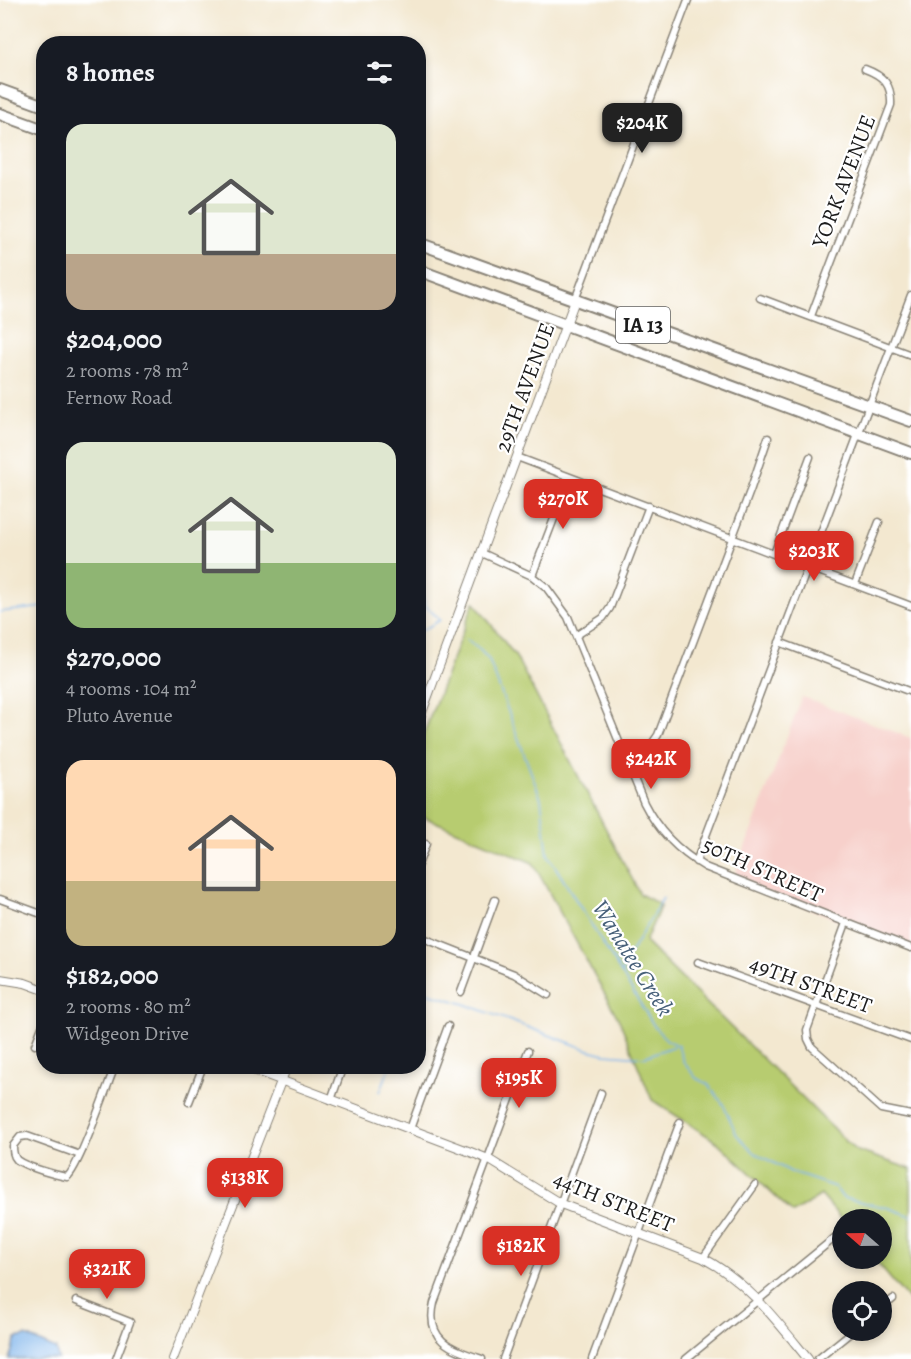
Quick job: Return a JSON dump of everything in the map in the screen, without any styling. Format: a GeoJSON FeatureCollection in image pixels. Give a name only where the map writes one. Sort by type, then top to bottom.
{"type":"FeatureCollection","features":[{"type":"Feature","properties":{"kind":"highway"},"geometry":{"type":"LineString","coordinates":[[0,90],[36,103]]}},
{"type":"Feature","properties":{"kind":"highway"},"geometry":{"type":"LineString","coordinates":[[0,114],[36,127]]}},
{"type":"Feature","properties":{"kind":"highway","name":"IA 13"},"geometry":{"type":"LineString","coordinates":[[426,246],[911,421]]}},
{"type":"Feature","properties":{"kind":"highway","name":"IA 13"},"geometry":{"type":"LineString","coordinates":[[426,273],[911,453]]}},
{"type":"Feature","properties":{"kind":"street"},"geometry":{"type":"LineString","coordinates":[[575,300],[687,0]]}},
{"type":"Feature","properties":{"kind":"street","name":"YORK AVENUE"},"geometry":{"type":"LineString","coordinates":[[811,316],[891,105],[891,94],[887,82],[878,74],[865,69]]}},
{"type":"Feature","properties":{"kind":"street"},"geometry":{"type":"LineString","coordinates":[[696,862],[911,295]]}},
{"type":"Feature","properties":{"kind":"street"},"geometry":{"type":"LineString","coordinates":[[760,298],[911,355]]}},
{"type":"Feature","properties":{"kind":"street","name":"29TH AVENUE"},"geometry":{"type":"LineString","coordinates":[[426,702],[575,300]]}},
{"type":"Feature","properties":{"kind":"street"},"geometry":{"type":"LineString","coordinates":[[627,760],[639,756],[649,748],[658,735],[768,438]]}},
{"type":"Feature","properties":{"kind":"street"},"geometry":{"type":"LineString","coordinates":[[774,554],[810,456]]}},
{"type":"Feature","properties":{"kind":"street"},"geometry":{"type":"LineString","coordinates":[[517,457],[911,606]]}},
{"type":"Feature","properties":{"kind":"street"},"geometry":{"type":"LineString","coordinates":[[532,576],[570,477]]}},
{"type":"Feature","properties":{"kind":"street"},"geometry":{"type":"LineString","coordinates":[[577,635],[591,628],[603,618],[610,608],[649,506]]}},
{"type":"Feature","properties":{"kind":"street"},"geometry":{"type":"LineString","coordinates":[[855,584],[879,522]]}},
{"type":"Feature","properties":{"kind":"street","name":"50TH STREET"},"geometry":{"type":"LineString","coordinates":[[482,553],[532,576],[546,587],[568,617],[652,820],[674,845],[696,862],[733,879],[911,948]]}},
{"type":"Feature","properties":{"kind":"street"},"geometry":{"type":"LineString","coordinates":[[779,642],[911,692]]}},
{"type":"Feature","properties":{"kind":"street"},"geometry":{"type":"LineString","coordinates":[[0,899],[36,912]]}},
{"type":"Feature","properties":{"kind":"street"},"geometry":{"type":"LineString","coordinates":[[461,992],[495,900]]}},
{"type":"Feature","properties":{"kind":"street"},"geometry":{"type":"LineString","coordinates":[[846,923],[815,1005],[807,1030],[808,1039],[812,1047],[881,1109],[911,1115]]}},
{"type":"Feature","properties":{"kind":"street"},"geometry":{"type":"LineString","coordinates":[[426,939],[514,974],[548,994]]}},
{"type":"Feature","properties":{"kind":"street","name":"49TH STREET"},"geometry":{"type":"LineString","coordinates":[[698,962],[911,1040]]}},
{"type":"Feature","properties":{"kind":"street"},"geometry":{"type":"LineString","coordinates":[[0,979],[36,987]]}},
{"type":"Feature","properties":{"kind":"street"},"geometry":{"type":"LineString","coordinates":[[410,1129],[448,1026]]}},
{"type":"Feature","properties":{"kind":"street"},"geometry":{"type":"LineString","coordinates":[[482,1359],[452,1348],[441,1341],[431,1317],[434,1303],[528,1051]]}},
{"type":"Feature","properties":{"kind":"street"},"geometry":{"type":"LineString","coordinates":[[80,1155],[27,1136],[20,1137],[12,1146],[16,1159],[58,1176],[68,1177],[73,1173],[112,1074]]}},
{"type":"Feature","properties":{"kind":"street"},"geometry":{"type":"LineString","coordinates":[[189,1102],[200,1074]]}},
{"type":"Feature","properties":{"kind":"street","name":"44TH STREET"},"geometry":{"type":"LineString","coordinates":[[263,1074],[488,1159],[561,1204],[703,1258],[733,1277],[758,1300],[808,1359]]}},
{"type":"Feature","properties":{"kind":"street"},"geometry":{"type":"LineString","coordinates":[[173,1359],[284,1074]]}},
{"type":"Feature","properties":{"kind":"street"},"geometry":{"type":"LineString","coordinates":[[331,1100],[340,1074]]}},
{"type":"Feature","properties":{"kind":"street"},"geometry":{"type":"LineString","coordinates":[[503,1359],[601,1093]]}},
{"type":"Feature","properties":{"kind":"street"},"geometry":{"type":"LineString","coordinates":[[592,1359],[680,1122]]}},
{"type":"Feature","properties":{"kind":"street"},"geometry":{"type":"LineString","coordinates":[[703,1258],[755,1185]]}},
{"type":"Feature","properties":{"kind":"street"},"geometry":{"type":"LineString","coordinates":[[686,1359],[832,1241]]}},
{"type":"Feature","properties":{"kind":"street"},"geometry":{"type":"LineString","coordinates":[[76,1301],[130,1322],[116,1359]]}},
{"type":"Feature","properties":{"kind":"street"},"geometry":{"type":"LineString","coordinates":[[818,1359],[840,1341]]}},
{"type":"Feature","properties":{"kind":"shaded area"},"geometry":{"type":"Polygon","coordinates":[[[802,697],[911,738],[911,948],[733,879],[802,697]]]}},
{"type":"Feature","properties":{"kind":"green space"},"geometry":{"type":"Polygon","coordinates":[[[474,602],[516,657],[640,894],[661,905],[645,942],[855,1150],[911,1169],[911,1303],[882,1269],[892,1269],[892,1209],[833,1209],[821,1195],[793,1213],[717,1142],[652,1100],[620,1022],[533,863],[426,818],[426,728],[474,602]]]}},
{"type":"Feature","properties":{"kind":"water"},"geometry":{"type":"Polygon","coordinates":[[[26,1336],[56,1349],[58,1359],[9,1359],[16,1338],[26,1336]]]}},
{"type":"Feature","properties":{"kind":"waterway"},"geometry":{"type":"LineString","coordinates":[[426,606],[440,620],[426,628]]}},
{"type":"Feature","properties":{"kind":"waterway","name":"Wanatee Creek"},"geometry":{"type":"LineString","coordinates":[[0,612],[36,608]]}},
{"type":"Feature","properties":{"kind":"waterway","name":"Wanatee Creek"},"geometry":{"type":"LineString","coordinates":[[465,639],[489,660],[541,799],[548,855],[656,1029],[667,1040],[678,1046],[683,1061],[696,1078],[708,1084],[723,1104],[737,1135],[755,1153],[793,1173],[835,1187],[843,1198],[889,1208],[911,1216]]}},
{"type":"Feature","properties":{"kind":"waterway"},"geometry":{"type":"LineString","coordinates":[[622,973],[628,957],[663,898]]}},
{"type":"Feature","properties":{"kind":"waterway"},"geometry":{"type":"LineString","coordinates":[[426,992],[605,1054],[644,1057],[674,1046]]}},
{"type":"Feature","properties":{"kind":"waterway"},"geometry":{"type":"LineString","coordinates":[[380,1092],[387,1074]]}}]}
